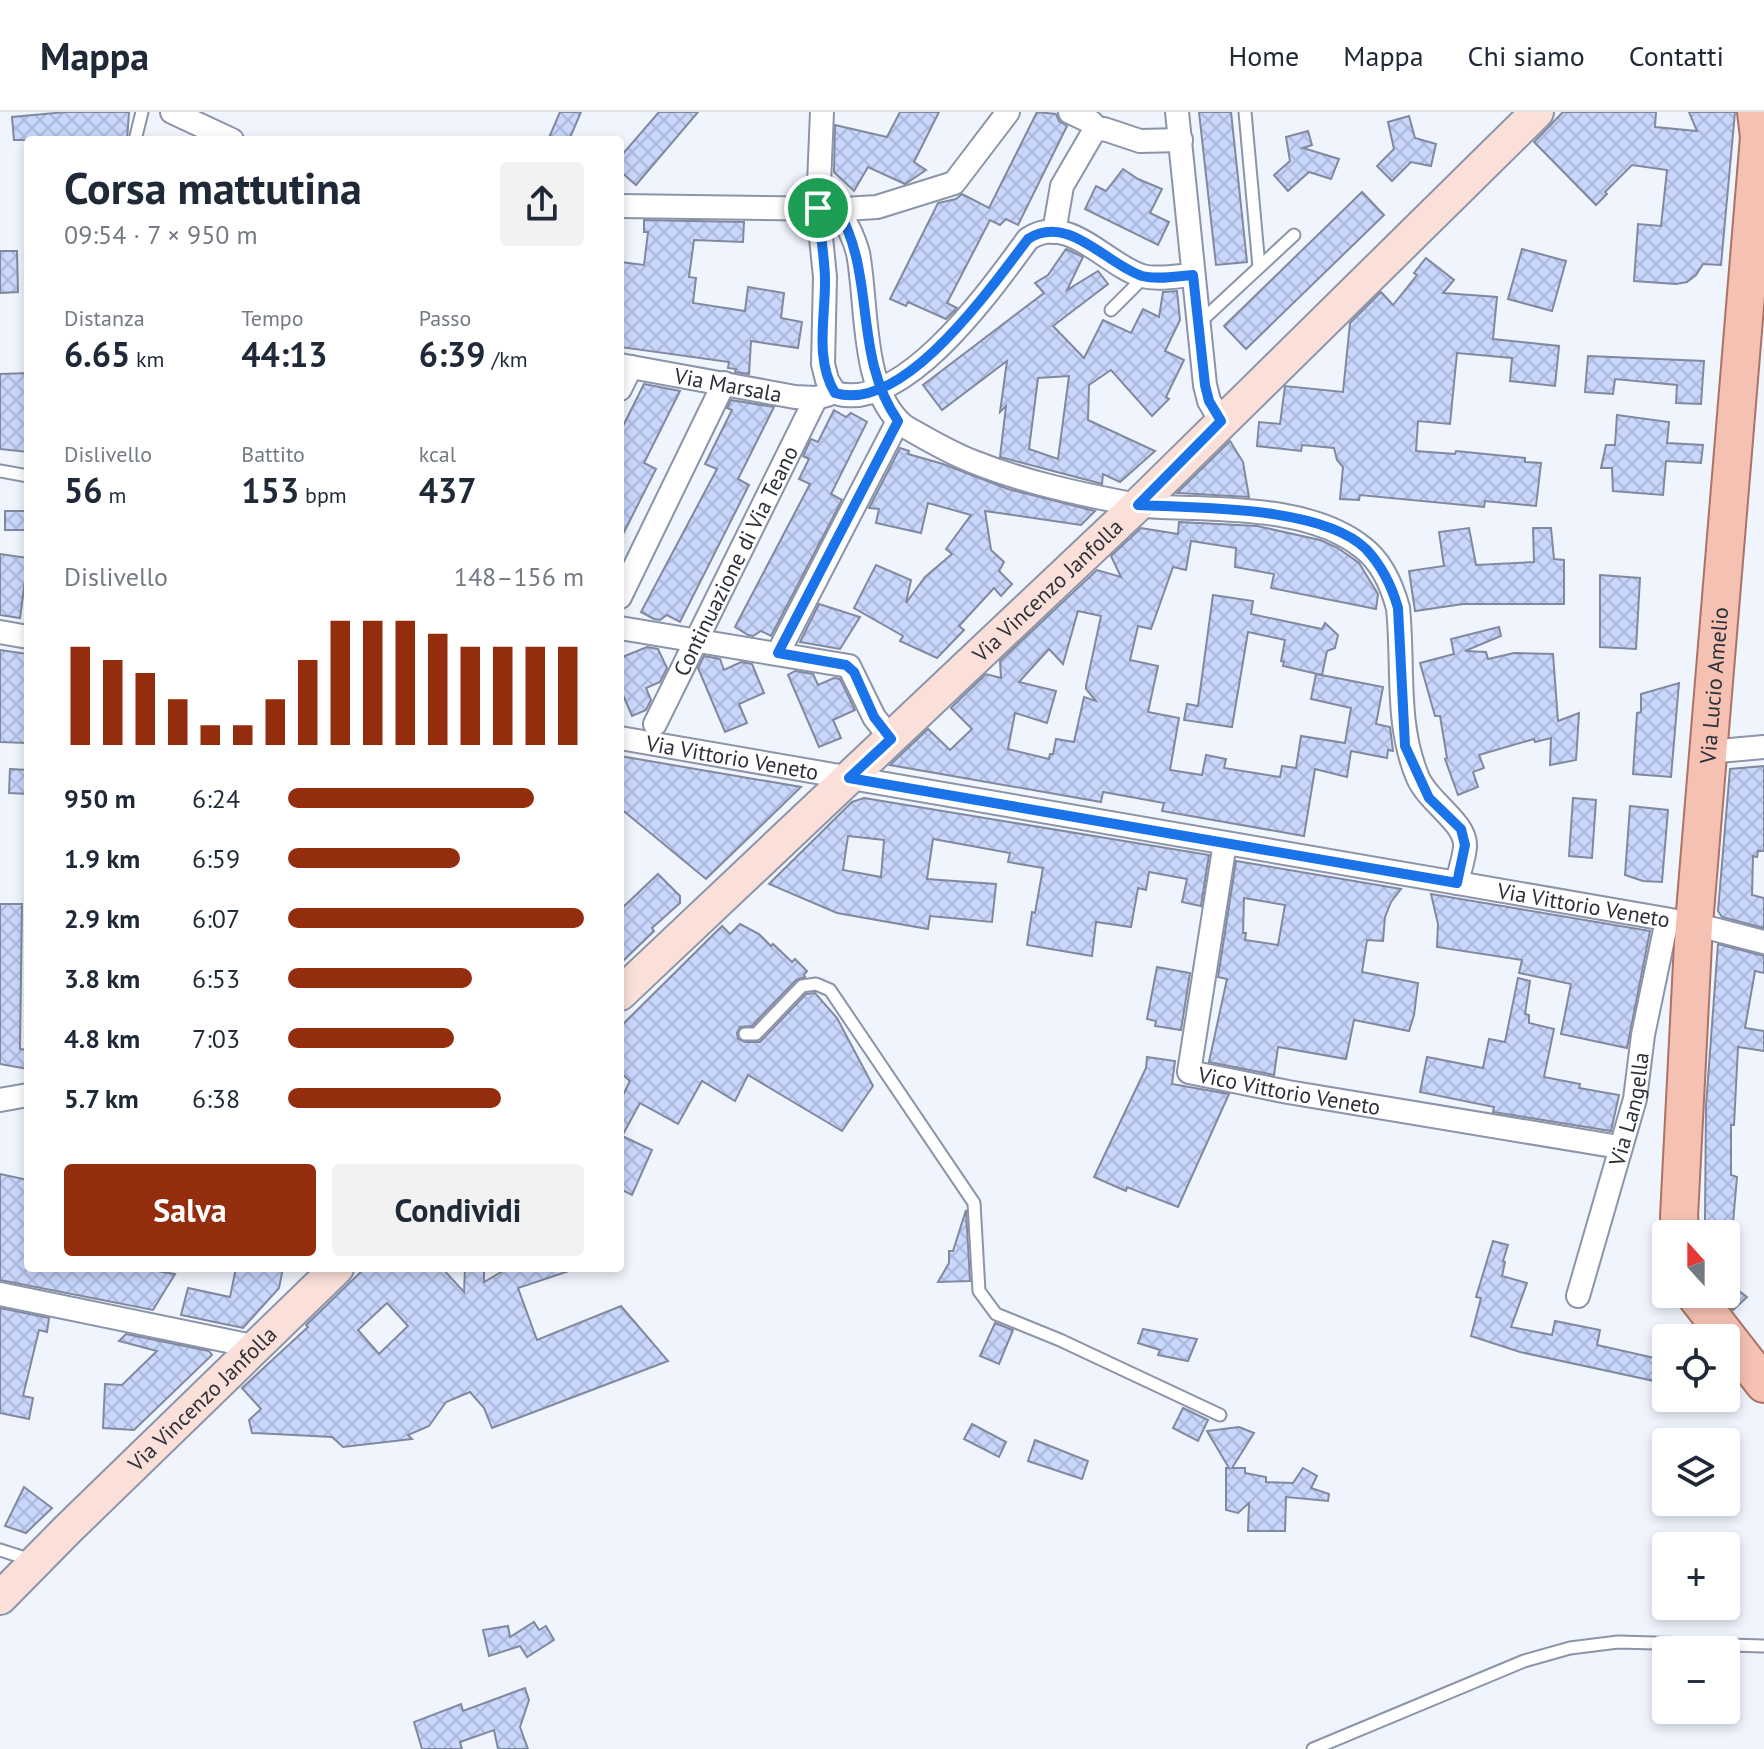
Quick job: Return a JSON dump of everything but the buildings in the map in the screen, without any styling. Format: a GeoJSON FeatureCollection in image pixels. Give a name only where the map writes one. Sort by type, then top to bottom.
{"type":"FeatureCollection","features":[{"type":"Feature","properties":{"kind":"main road","name":"Via Vincenzo Janfolla"},"geometry":{"type":"LineString","coordinates":[[624,990],[1138,505],[1537,112]]}},
{"type":"Feature","properties":{"kind":"main road","name":"Via Lucio Amelio"},"geometry":{"type":"LineString","coordinates":[[1679,1220],[1680,922],[1708,752],[1760,126]]}},
{"type":"Feature","properties":{"kind":"main road","name":"Via Vincenzo Janfolla"},"geometry":{"type":"LineString","coordinates":[[0,1598],[333,1272]]}},
{"type":"Feature","properties":{"kind":"main road"},"geometry":{"type":"LineString","coordinates":[[1704,1308],[1764,1384]]}},
{"type":"Feature","properties":{"kind":"main road","name":"Via Vincenzo Janfolla"},"geometry":{"type":"LineString","coordinates":[[7,1559],[67,1530]]}},
{"type":"Feature","properties":{"kind":"street"},"geometry":{"type":"LineString","coordinates":[[172,112],[223,136]]}},
{"type":"Feature","properties":{"kind":"street"},"geometry":{"type":"LineString","coordinates":[[822,112],[828,208],[823,364],[827,380],[825,396]]}},
{"type":"Feature","properties":{"kind":"street"},"geometry":{"type":"LineString","coordinates":[[624,206],[877,207],[954,183],[1008,112]]}},
{"type":"Feature","properties":{"kind":"street"},"geometry":{"type":"LineString","coordinates":[[1070,112],[1098,129],[1140,141],[1181,140]]}},
{"type":"Feature","properties":{"kind":"street"},"geometry":{"type":"LineString","coordinates":[[1177,112],[1205,385],[1209,401],[1221,421]]}},
{"type":"Feature","properties":{"kind":"street"},"geometry":{"type":"LineString","coordinates":[[1054,232],[1062,186],[1091,134],[1098,129]]}},
{"type":"Feature","properties":{"kind":"street"},"geometry":{"type":"LineString","coordinates":[[828,208],[848,227],[857,251],[870,351],[882,396],[898,421],[950,452],[998,471],[1138,505],[1203,508],[1315,523],[1365,548],[1392,588],[1398,608],[1405,746],[1429,798],[1461,829],[1465,845],[1457,883]]}},
{"type":"Feature","properties":{"kind":"street"},"geometry":{"type":"LineString","coordinates":[[882,396],[950,337],[1028,239],[1035,235],[1054,232],[1071,236],[1145,277],[1193,275]]}},
{"type":"Feature","properties":{"kind":"street","name":"Via Marsala"},"geometry":{"type":"LineString","coordinates":[[626,366],[795,397],[882,396]]}},
{"type":"Feature","properties":{"kind":"street"},"geometry":{"type":"LineString","coordinates":[[624,589],[724,383]]}},
{"type":"Feature","properties":{"kind":"street","name":"Continuazione di Via Teano"},"geometry":{"type":"LineString","coordinates":[[655,724],[825,396]]}},
{"type":"Feature","properties":{"kind":"street"},"geometry":{"type":"LineString","coordinates":[[778,653],[898,421]]}},
{"type":"Feature","properties":{"kind":"street"},"geometry":{"type":"LineString","coordinates":[[624,629],[849,666],[874,717],[891,739]]}},
{"type":"Feature","properties":{"kind":"street"},"geometry":{"type":"LineString","coordinates":[[0,632],[24,636]]}},
{"type":"Feature","properties":{"kind":"street","name":"Via Vittorio Veneto"},"geometry":{"type":"LineString","coordinates":[[624,739],[1680,922],[1764,942]]}},
{"type":"Feature","properties":{"kind":"street"},"geometry":{"type":"LineString","coordinates":[[1708,752],[1764,747]]}},
{"type":"Feature","properties":{"kind":"street","name":"Vico Vittorio Veneto"},"geometry":{"type":"LineString","coordinates":[[1225,843],[1189,1072],[1288,1092],[1619,1147]]}},
{"type":"Feature","properties":{"kind":"street","name":"Via Langella"},"geometry":{"type":"LineString","coordinates":[[1578,1296],[1635,1099],[1643,1035],[1680,922]]}},
{"type":"Feature","properties":{"kind":"street"},"geometry":{"type":"LineString","coordinates":[[0,1100],[24,1096]]}},
{"type":"Feature","properties":{"kind":"street"},"geometry":{"type":"LineString","coordinates":[[0,1294],[257,1347]]}},
{"type":"Feature","properties":{"kind":"lane"},"geometry":{"type":"LineString","coordinates":[[136,136],[142,112]]}},
{"type":"Feature","properties":{"kind":"lane"},"geometry":{"type":"LineString","coordinates":[[1245,112],[1259,267]]}},
{"type":"Feature","properties":{"kind":"lane"},"geometry":{"type":"LineString","coordinates":[[1199,323],[1294,235]]}},
{"type":"Feature","properties":{"kind":"lane"},"geometry":{"type":"LineString","coordinates":[[1111,310],[1145,277]]}},
{"type":"Feature","properties":{"kind":"lane"},"geometry":{"type":"LineString","coordinates":[[0,471],[24,475]]}},
{"type":"Feature","properties":{"kind":"lane"},"geometry":{"type":"LineString","coordinates":[[745,1034],[756,1034],[802,986],[816,984],[830,990],[974,1203],[979,1291],[996,1314],[1060,1340],[1220,1415]]}},
{"type":"Feature","properties":{"kind":"lane"},"geometry":{"type":"LineString","coordinates":[[1313,1749],[1524,1661],[1570,1648],[1618,1642],[1764,1646]]}},
{"type":"Feature","properties":{"kind":"route"},"geometry":{"type":"LineString","coordinates":[[818,208],[825,277],[823,364],[827,380],[835,393],[844,396],[860,397],[880,390],[935,351],[979,304],[1028,239],[1035,235],[1054,232],[1071,236],[1145,277],[1193,275],[1205,385],[1209,401],[1221,421],[1138,505],[1203,508],[1289,518],[1315,523],[1365,548],[1392,588],[1398,608],[1405,746],[1429,798],[1461,829],[1465,845],[1457,883],[849,778],[891,739],[874,717],[854,672],[846,665],[778,653],[898,421],[885,401],[880,390],[876,378],[857,251],[848,227],[837,208],[818,208]]}}]}
